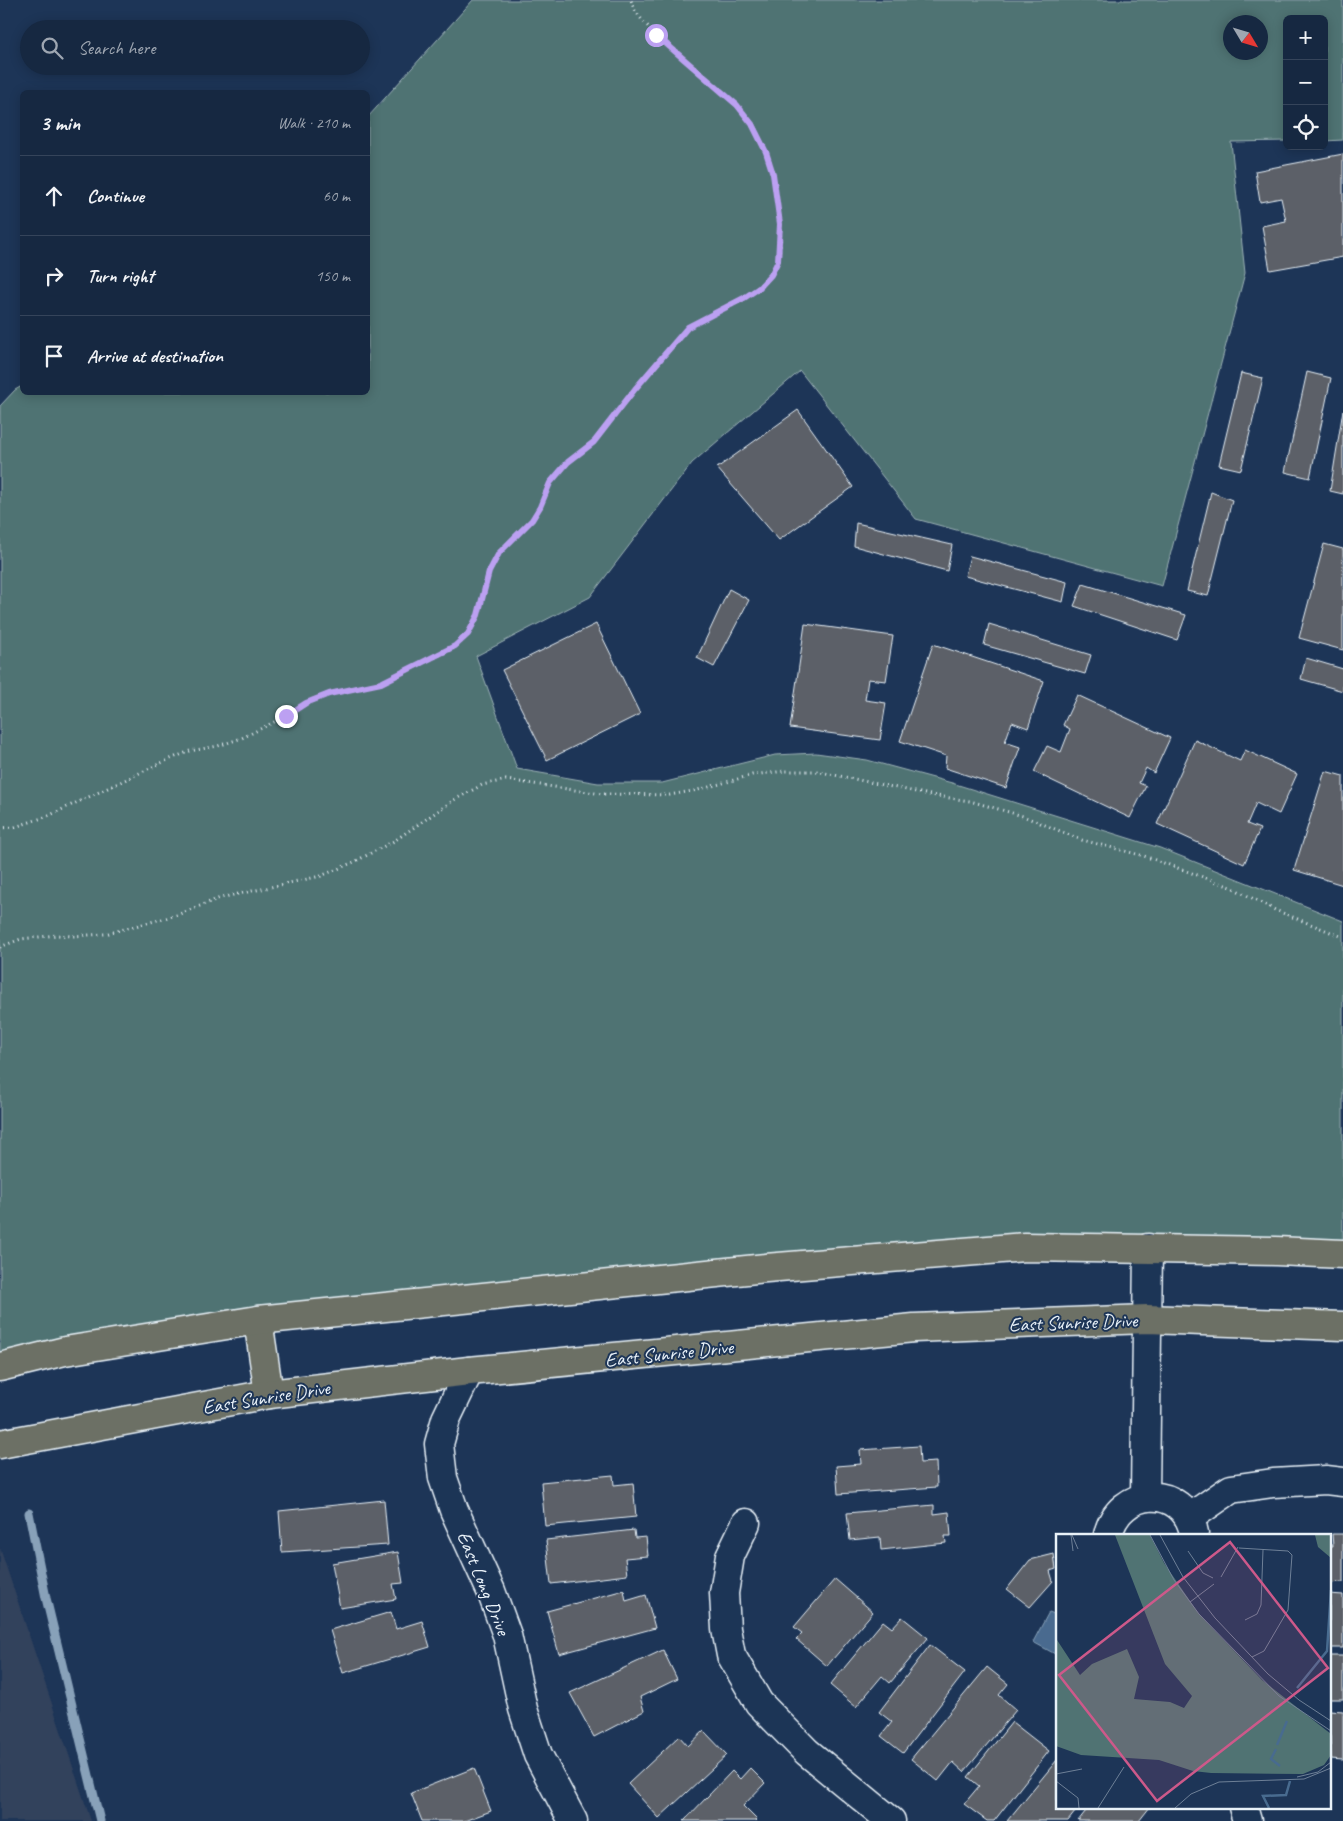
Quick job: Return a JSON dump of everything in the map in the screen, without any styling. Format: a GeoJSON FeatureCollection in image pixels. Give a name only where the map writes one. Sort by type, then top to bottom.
{"type":"FeatureCollection","features":[{"type":"Feature","properties":{"kind":"main road"},"geometry":{"type":"LineString","coordinates":[[0,1367],[64,1351],[258,1320],[766,1268],[1026,1247],[1148,1248],[1343,1254]]}},
{"type":"Feature","properties":{"kind":"main road","name":"East Sunrise Drive"},"geometry":{"type":"LineString","coordinates":[[0,1444],[269,1394],[469,1372],[914,1328],[1147,1319],[1343,1326]]}},
{"type":"Feature","properties":{"kind":"main road"},"geometry":{"type":"LineString","coordinates":[[258,1320],[269,1394]]}},
{"type":"Feature","properties":{"kind":"street"},"geometry":{"type":"LineString","coordinates":[[1145,1496],[1148,1248]]}},
{"type":"Feature","properties":{"kind":"street","name":"East Long Drive"},"geometry":{"type":"LineString","coordinates":[[469,1372],[446,1419],[439,1444],[444,1478],[454,1510],[491,1591],[504,1626],[524,1709],[538,1755],[573,1821]]}},
{"type":"Feature","properties":{"kind":"street"},"geometry":{"type":"LineString","coordinates":[[1108,1534],[1110,1523],[1119,1510],[1131,1501],[1145,1496],[1170,1500],[1181,1508],[1192,1526],[1231,1489],[1272,1483],[1326,1480],[1343,1482]]}},
{"type":"Feature","properties":{"kind":"street"},"geometry":{"type":"LineString","coordinates":[[746,1523],[730,1556],[724,1593],[726,1629],[731,1655],[760,1703],[807,1752],[891,1821]]}},
{"type":"Feature","properties":{"kind":"street"},"geometry":{"type":"LineString","coordinates":[[1243,1808],[1248,1821]]}},
{"type":"Feature","properties":{"kind":"path"},"geometry":{"type":"LineString","coordinates":[[0,828],[15,827],[48,816],[190,751],[218,746],[242,738],[286,716],[306,703],[329,694],[381,683],[455,646],[468,634],[478,615],[489,572],[499,553],[532,520],[540,507],[550,483],[568,462],[594,442],[635,389],[688,327],[744,298],[759,288],[771,275],[778,261],[780,244],[778,201],[773,174],[766,152],[752,124],[737,105],[656,35],[634,9],[631,0]]}},
{"type":"Feature","properties":{"kind":"path"},"geometry":{"type":"LineString","coordinates":[[0,947],[21,939],[57,935],[105,934],[177,915],[234,894],[321,876],[354,862],[394,841],[454,800],[482,785],[506,780],[602,794],[670,795],[698,790],[752,775],[785,771],[816,771],[914,792],[970,801],[1023,816],[1082,840],[1144,856],[1231,886],[1274,910],[1343,937]]}},
{"type":"Feature","properties":{"kind":"shaded area"},"geometry":{"type":"Polygon","coordinates":[[[0,1548],[91,1821],[0,1821],[0,1548]]]}},
{"type":"Feature","properties":{"kind":"shaded area"},"geometry":{"type":"Polygon","coordinates":[[[1049,1612],[1056,1615],[1056,1654],[1033,1642],[1049,1612]]]}},
{"type":"Feature","properties":{"kind":"green space"},"geometry":{"type":"Polygon","coordinates":[[[473,0],[1343,0],[1343,140],[1328,141],[1328,15],[1283,15],[1283,141],[1231,142],[1245,273],[1162,586],[916,519],[800,371],[692,463],[590,597],[476,656],[517,769],[598,783],[662,783],[775,755],[816,753],[867,760],[952,783],[1160,848],[1343,921],[1343,1254],[1276,1251],[766,1268],[0,1367],[0,406],[20,387],[20,395],[370,395],[370,115],[473,0]]]}},
{"type":"Feature","properties":{"kind":"building"},"geometry":{"type":"Polygon","coordinates":[[[1343,154],[1343,257],[1270,270],[1262,226],[1286,221],[1281,198],[1260,202],[1255,171],[1343,154]]]}},
{"type":"Feature","properties":{"kind":"building"},"geometry":{"type":"Polygon","coordinates":[[[1307,372],[1331,378],[1310,478],[1285,472],[1307,372]]]}},
{"type":"Feature","properties":{"kind":"building"},"geometry":{"type":"Polygon","coordinates":[[[1241,373],[1263,378],[1241,470],[1219,465],[1241,373]]]}},
{"type":"Feature","properties":{"kind":"building"},"geometry":{"type":"Polygon","coordinates":[[[798,410],[853,487],[779,540],[717,468],[798,410]]]}},
{"type":"Feature","properties":{"kind":"building"},"geometry":{"type":"Polygon","coordinates":[[[1343,410],[1343,494],[1330,491],[1343,410]]]}},
{"type":"Feature","properties":{"kind":"building"},"geometry":{"type":"Polygon","coordinates":[[[1211,492],[1232,500],[1208,596],[1187,591],[1211,492]]]}},
{"type":"Feature","properties":{"kind":"building"},"geometry":{"type":"Polygon","coordinates":[[[856,523],[952,545],[947,571],[854,546],[856,523]]]}},
{"type":"Feature","properties":{"kind":"building"},"geometry":{"type":"Polygon","coordinates":[[[1324,544],[1343,549],[1343,650],[1299,638],[1324,544]]]}},
{"type":"Feature","properties":{"kind":"building"},"geometry":{"type":"Polygon","coordinates":[[[970,556],[1067,582],[1063,602],[965,576],[970,556]]]}},
{"type":"Feature","properties":{"kind":"building"},"geometry":{"type":"Polygon","coordinates":[[[1083,584],[1186,615],[1177,640],[1074,606],[1083,584]]]}},
{"type":"Feature","properties":{"kind":"building"},"geometry":{"type":"Polygon","coordinates":[[[729,589],[749,600],[714,667],[697,658],[729,589]]]}},
{"type":"Feature","properties":{"kind":"building"},"geometry":{"type":"Polygon","coordinates":[[[596,624],[640,714],[547,760],[502,670],[596,624]]]}},
{"type":"Feature","properties":{"kind":"building"},"geometry":{"type":"Polygon","coordinates":[[[805,624],[893,636],[886,681],[868,679],[865,700],[886,703],[880,740],[790,728],[805,624]]]}},
{"type":"Feature","properties":{"kind":"building"},"geometry":{"type":"Polygon","coordinates":[[[989,624],[1091,655],[1085,674],[984,645],[989,624]]]}},
{"type":"Feature","properties":{"kind":"building"},"geometry":{"type":"Polygon","coordinates":[[[933,644],[1044,681],[1028,728],[1012,722],[1005,742],[1020,747],[1006,788],[945,768],[946,756],[900,741],[933,644]]]}},
{"type":"Feature","properties":{"kind":"building"},"geometry":{"type":"Polygon","coordinates":[[[1306,658],[1343,669],[1343,691],[1301,679],[1306,658]]]}},
{"type":"Feature","properties":{"kind":"building"},"geometry":{"type":"Polygon","coordinates":[[[1077,695],[1170,738],[1154,773],[1146,768],[1139,783],[1146,786],[1130,818],[1034,772],[1047,746],[1061,752],[1070,729],[1063,725],[1077,695]]]}},
{"type":"Feature","properties":{"kind":"building"},"geometry":{"type":"Polygon","coordinates":[[[1195,740],[1240,761],[1245,750],[1297,774],[1279,814],[1256,803],[1247,824],[1260,829],[1244,864],[1157,824],[1195,740]]]}},
{"type":"Feature","properties":{"kind":"building"},"geometry":{"type":"Polygon","coordinates":[[[1325,771],[1343,776],[1343,885],[1294,870],[1325,771]]]}},
{"type":"Feature","properties":{"kind":"building"},"geometry":{"type":"Polygon","coordinates":[[[919,1446],[920,1463],[936,1462],[937,1487],[838,1494],[836,1466],[861,1464],[860,1450],[919,1446]]]}},
{"type":"Feature","properties":{"kind":"building"},"geometry":{"type":"Polygon","coordinates":[[[613,1475],[614,1485],[633,1483],[636,1517],[545,1526],[541,1482],[613,1475]]]}},
{"type":"Feature","properties":{"kind":"building"},"geometry":{"type":"Polygon","coordinates":[[[384,1500],[388,1545],[282,1552],[279,1511],[384,1500]]]}},
{"type":"Feature","properties":{"kind":"building"},"geometry":{"type":"Polygon","coordinates":[[[934,1505],[934,1514],[949,1512],[951,1536],[945,1536],[946,1543],[881,1550],[880,1537],[850,1540],[847,1513],[934,1505]]]}},
{"type":"Feature","properties":{"kind":"building"},"geometry":{"type":"Polygon","coordinates":[[[634,1530],[635,1538],[646,1537],[648,1556],[625,1558],[627,1575],[551,1584],[546,1540],[634,1530]]]}},
{"type":"Feature","properties":{"kind":"building"},"geometry":{"type":"Polygon","coordinates":[[[1332,1534],[1343,1534],[1343,1582],[1330,1583],[1330,1546],[1333,1546],[1332,1534]]]}},
{"type":"Feature","properties":{"kind":"building"},"geometry":{"type":"Polygon","coordinates":[[[398,1552],[403,1583],[393,1584],[396,1599],[340,1608],[332,1563],[398,1552]]]}},
{"type":"Feature","properties":{"kind":"building"},"geometry":{"type":"Polygon","coordinates":[[[1054,1554],[1056,1569],[1050,1571],[1053,1581],[1030,1607],[1007,1589],[1030,1560],[1054,1554]]]}},
{"type":"Feature","properties":{"kind":"building"},"geometry":{"type":"Polygon","coordinates":[[[835,1579],[873,1612],[827,1666],[796,1639],[802,1633],[794,1627],[835,1579]]]}},
{"type":"Feature","properties":{"kind":"building"},"geometry":{"type":"Polygon","coordinates":[[[624,1590],[626,1601],[646,1595],[655,1628],[559,1654],[547,1611],[624,1590]]]}},
{"type":"Feature","properties":{"kind":"building"},"geometry":{"type":"Polygon","coordinates":[[[1330,1594],[1343,1595],[1343,1648],[1330,1648],[1330,1594]]]}},
{"type":"Feature","properties":{"kind":"building"},"geometry":{"type":"Polygon","coordinates":[[[391,1612],[396,1629],[422,1621],[430,1647],[343,1673],[330,1630],[391,1612]]]}},
{"type":"Feature","properties":{"kind":"building"},"geometry":{"type":"Polygon","coordinates":[[[902,1617],[928,1638],[890,1683],[882,1676],[856,1707],[830,1685],[883,1621],[892,1628],[902,1617]]]}},
{"type":"Feature","properties":{"kind":"building"},"geometry":{"type":"Polygon","coordinates":[[[930,1645],[965,1672],[903,1753],[881,1736],[892,1722],[879,1712],[930,1645]]]}},
{"type":"Feature","properties":{"kind":"building"},"geometry":{"type":"Polygon","coordinates":[[[663,1650],[677,1679],[640,1697],[644,1711],[594,1737],[570,1693],[663,1650]]]}},
{"type":"Feature","properties":{"kind":"building"},"geometry":{"type":"Polygon","coordinates":[[[1330,1656],[1343,1656],[1343,1699],[1330,1699],[1330,1656]]]}},
{"type":"Feature","properties":{"kind":"building"},"geometry":{"type":"Polygon","coordinates":[[[987,1667],[1008,1684],[999,1695],[1016,1710],[964,1772],[953,1762],[938,1781],[911,1759],[987,1667]]]}},
{"type":"Feature","properties":{"kind":"building"},"geometry":{"type":"Polygon","coordinates":[[[1330,1710],[1343,1711],[1343,1760],[1331,1759],[1330,1710]]]}},
{"type":"Feature","properties":{"kind":"building"},"geometry":{"type":"Polygon","coordinates":[[[1012,1722],[1049,1751],[994,1821],[987,1821],[964,1804],[979,1786],[968,1777],[1012,1722]]]}},
{"type":"Feature","properties":{"kind":"building"},"geometry":{"type":"Polygon","coordinates":[[[704,1731],[727,1755],[659,1818],[628,1784],[679,1736],[688,1746],[704,1731]]]}},
{"type":"Feature","properties":{"kind":"building"},"geometry":{"type":"Polygon","coordinates":[[[1056,1761],[1056,1808],[1078,1808],[1068,1821],[1007,1821],[1056,1761]]]}},
{"type":"Feature","properties":{"kind":"building"},"geometry":{"type":"Polygon","coordinates":[[[474,1768],[491,1811],[464,1821],[422,1821],[411,1793],[474,1768]]]}},
{"type":"Feature","properties":{"kind":"building"},"geometry":{"type":"Polygon","coordinates":[[[750,1768],[765,1783],[743,1806],[756,1821],[684,1821],[732,1771],[740,1779],[750,1768]]]}},
{"type":"Feature","properties":{"kind":"building"},"geometry":{"type":"Polygon","coordinates":[[[1088,1808],[1149,1808],[1139,1821],[1078,1821],[1088,1808]]]}},
{"type":"Feature","properties":{"kind":"waterway"},"geometry":{"type":"LineString","coordinates":[[29,1513],[46,1598],[100,1821]]}},
{"type":"Feature","properties":{"kind":"route"},"geometry":{"type":"LineString","coordinates":[[286,716],[306,703],[329,694],[381,683],[455,646],[468,634],[478,615],[489,572],[499,553],[532,520],[540,507],[550,483],[568,462],[594,442],[635,389],[688,327],[744,298],[759,288],[771,275],[778,261],[780,224],[773,174],[766,152],[752,124],[737,105],[656,35]]}}]}
